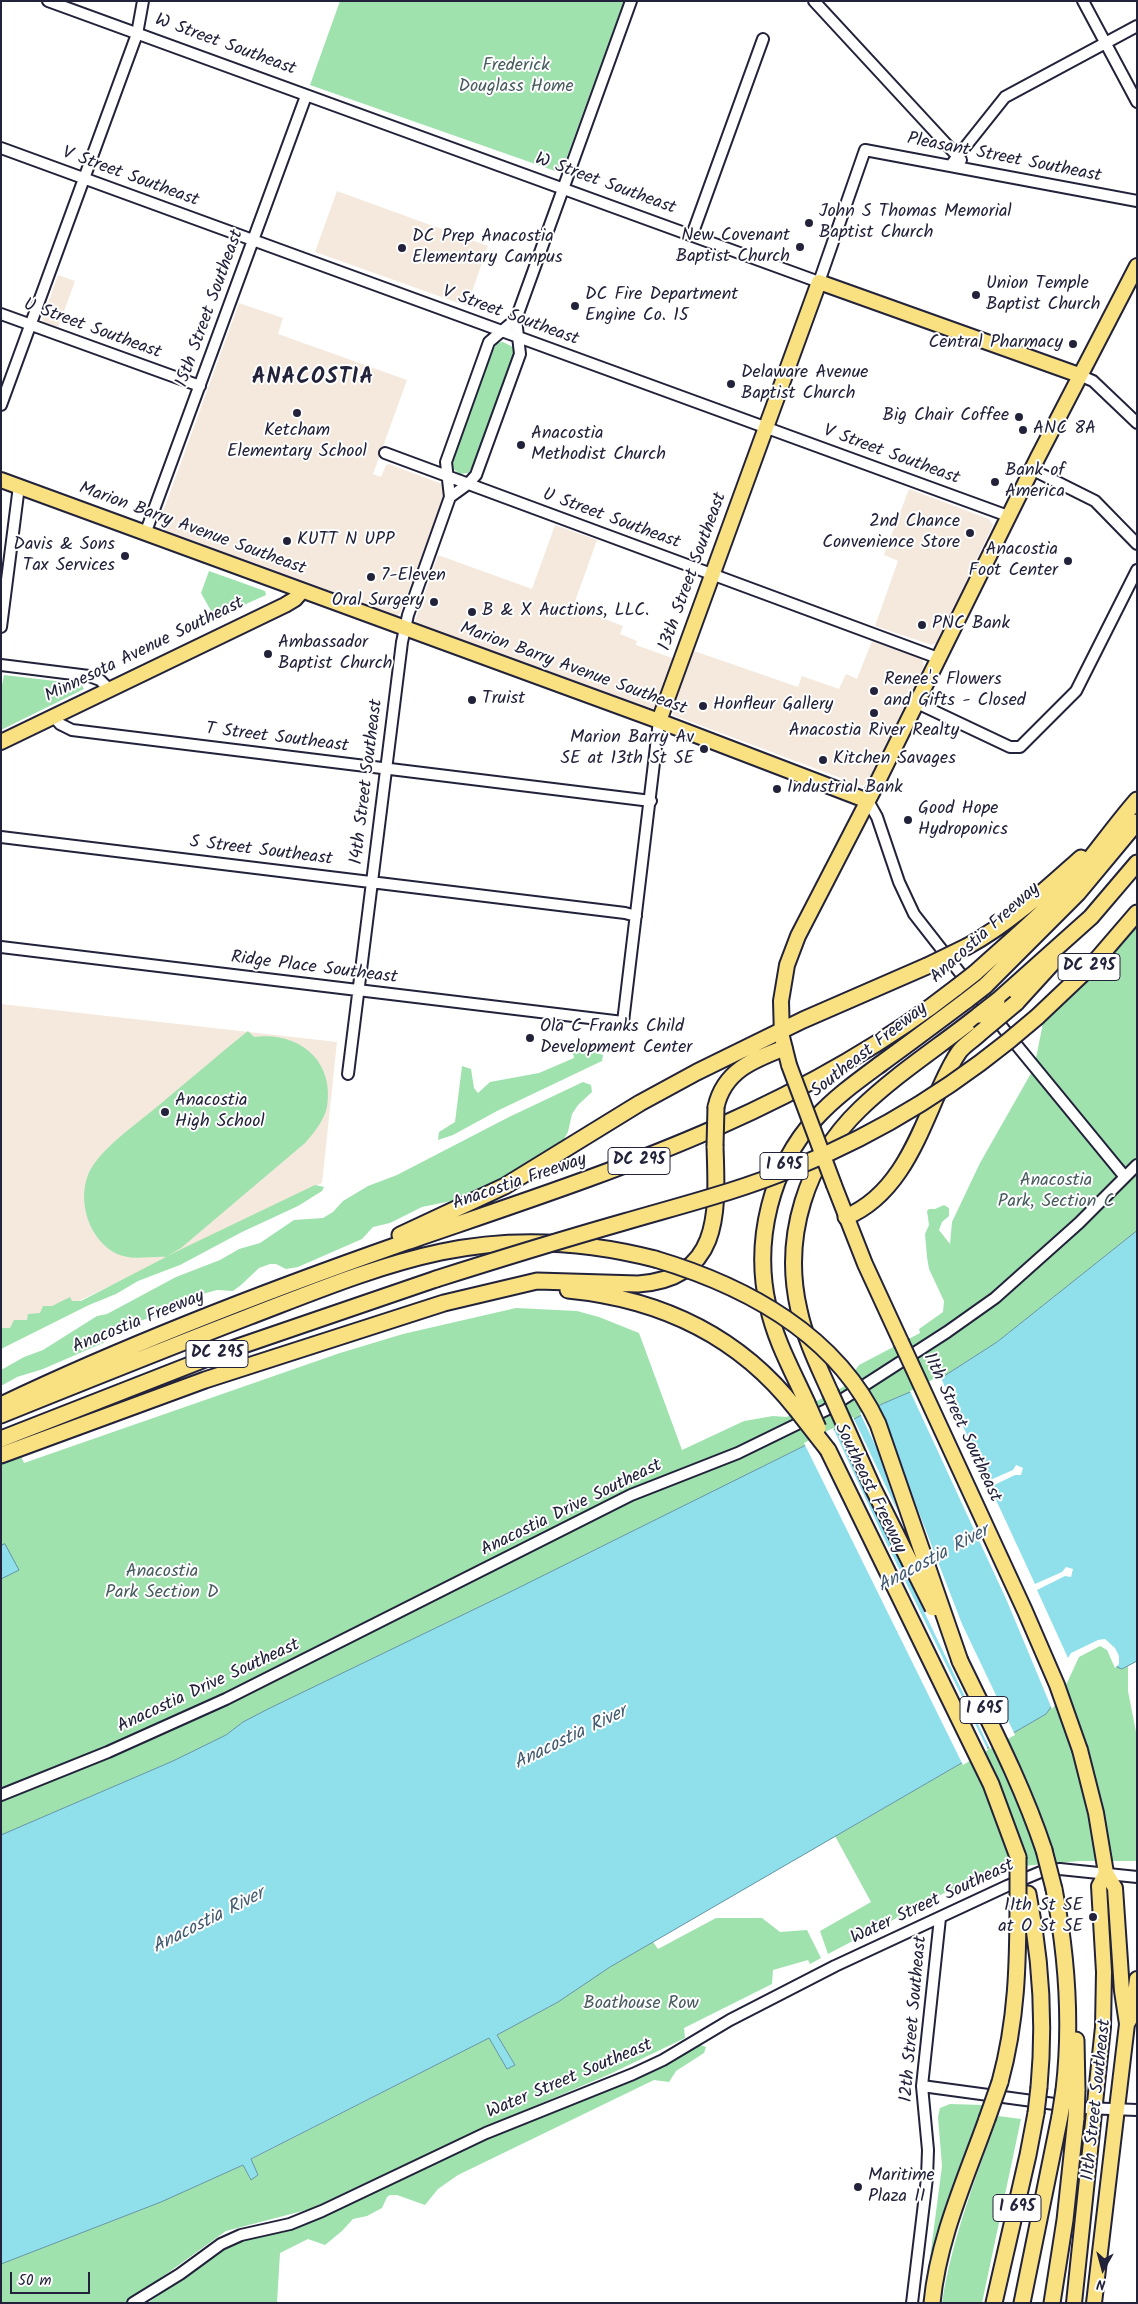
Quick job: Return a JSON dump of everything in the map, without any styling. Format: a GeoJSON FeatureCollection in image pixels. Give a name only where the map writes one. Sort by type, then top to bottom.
{"type":"FeatureCollection","features":[{"type":"Feature","properties":{"kind":"highway","name":"Anacostia Freeway"},"geometry":{"type":"LineString","coordinates":[[1,1405],[124,1349],[296,1282],[616,1170],[732,1122],[801,1088],[851,1060],[916,1018],[975,973],[1034,919],[1077,875],[1110,831],[1137,800]]}},
{"type":"Feature","properties":{"kind":"highway","name":"Southeast Freeway"},"geometry":{"type":"LineString","coordinates":[[994,2303],[1025,2172],[1039,2087],[1042,2044],[1041,1985],[1034,1926],[1023,1896],[1018,1857],[1004,1816],[985,1772],[828,1450],[802,1406],[776,1334],[764,1287],[763,1258],[765,1230],[771,1201],[780,1174],[806,1130],[838,1097],[985,986],[1078,893],[1137,822]]}},
{"type":"Feature","properties":{"kind":"highway"},"geometry":{"type":"LineString","coordinates":[[296,1282],[504,1186],[670,1086],[781,1031],[968,946],[1015,916],[1110,831]]}},
{"type":"Feature","properties":{"kind":"highway","name":"Southeast Freeway"},"geometry":{"type":"LineString","coordinates":[[1022,2303],[1068,2117],[1071,2090],[1068,2046],[1068,1996],[1063,1938],[1054,1888],[1044,1850],[1009,1760],[873,1488],[804,1329],[794,1282],[796,1234],[807,1188],[823,1154],[840,1130],[859,1110],[997,1000],[1091,916],[1137,863]]}},
{"type":"Feature","properties":{"kind":"highway","name":"DC 295"},"geometry":{"type":"LineString","coordinates":[[1,1439],[223,1352],[436,1279],[729,1192],[810,1161],[863,1137],[922,1103],[978,1065],[1037,1017],[1094,963],[1137,913]]}},
{"type":"Feature","properties":{"kind":"highway"},"geometry":{"type":"LineString","coordinates":[[846,1217],[866,1207],[894,1180],[907,1159],[946,1075],[960,1052],[1016,1003],[1091,916]]}},
{"type":"Feature","properties":{"kind":"highway"},"geometry":{"type":"LineString","coordinates":[[1,1455],[251,1364],[463,1298],[537,1281],[638,1284],[660,1281],[677,1274],[692,1263],[701,1253],[713,1229],[716,1207],[716,1107],[724,1087],[736,1071],[751,1061],[784,1048]]}},
{"type":"Feature","properties":{"kind":"highway"},"geometry":{"type":"LineString","coordinates":[[1,1415],[266,1310],[384,1268],[424,1256],[479,1246],[539,1243],[590,1246],[655,1259],[709,1278],[769,1308],[815,1340],[849,1375],[865,1399],[878,1424],[960,1661]]}},
{"type":"Feature","properties":{"kind":"highway"},"geometry":{"type":"LineString","coordinates":[[463,1298],[500,1291],[548,1289],[596,1293],[651,1307],[695,1325],[736,1349],[802,1406]]}},
{"type":"Feature","properties":{"kind":"highway"},"geometry":{"type":"LineString","coordinates":[[932,2303],[934,2285],[950,2222],[1000,2082],[1012,2034],[1023,1896]]}},
{"type":"Feature","properties":{"kind":"highway"},"geometry":{"type":"LineString","coordinates":[[1052,2303],[1065,2220],[1068,2117]]}},
{"type":"Feature","properties":{"kind":"main road","name":"11th Street Southeast"},"geometry":{"type":"LineString","coordinates":[[1094,2303],[1127,2024],[1122,1991],[1115,1888],[1106,1873],[1099,1826],[1080,1750],[1057,1685],[1029,1620],[869,1273],[846,1217],[789,1065],[781,1031],[781,1001],[787,965],[804,923],[917,703],[1031,469],[1137,266]]}},
{"type":"Feature","properties":{"kind":"main road","name":"W Street Southeast"},"geometry":{"type":"LineString","coordinates":[[819,282],[1079,375]]}},
{"type":"Feature","properties":{"kind":"main road","name":"13th Street Southeast"},"geometry":{"type":"LineString","coordinates":[[659,721],[819,282]]}},
{"type":"Feature","properties":{"kind":"main road","name":"Marion Barry Avenue Southeast"},"geometry":{"type":"LineString","coordinates":[[1,480],[659,721],[868,801]]}},
{"type":"Feature","properties":{"kind":"main road","name":"Minnesota Avenue Southeast"},"geometry":{"type":"LineString","coordinates":[[1,742],[108,689],[285,606],[302,591]]}},
{"type":"Feature","properties":{"kind":"main road","name":"11th Street Southeast"},"geometry":{"type":"LineString","coordinates":[[1074,2303],[1096,2108],[1104,1995],[1099,1886],[1106,1873]]}},
{"type":"Feature","properties":{"kind":"main road"},"geometry":{"type":"LineString","coordinates":[[1127,2024],[1133,2009],[1137,1979]]}},
{"type":"Feature","properties":{"kind":"street","name":"W Street Southeast"},"geometry":{"type":"LineString","coordinates":[[48,1],[819,282]]}},
{"type":"Feature","properties":{"kind":"street"},"geometry":{"type":"LineString","coordinates":[[1,405],[137,34],[143,1]]}},
{"type":"Feature","properties":{"kind":"street"},"geometry":{"type":"LineString","coordinates":[[516,319],[489,342],[446,462],[450,497],[468,484],[476,475],[520,354],[516,319],[631,1]]}},
{"type":"Feature","properties":{"kind":"street"},"geometry":{"type":"LineString","coordinates":[[814,1],[969,170]]}},
{"type":"Feature","properties":{"kind":"street"},"geometry":{"type":"LineString","coordinates":[[1083,1],[1137,102]]}},
{"type":"Feature","properties":{"kind":"street"},"geometry":{"type":"LineString","coordinates":[[950,166],[1004,97],[1137,26]]}},
{"type":"Feature","properties":{"kind":"street"},"geometry":{"type":"LineString","coordinates":[[692,235],[763,39]]}},
{"type":"Feature","properties":{"kind":"street","name":"15th Street Southeast"},"geometry":{"type":"LineString","coordinates":[[146,534],[306,96]]}},
{"type":"Feature","properties":{"kind":"street","name":"V Street Southeast"},"geometry":{"type":"LineString","coordinates":[[1,148],[1008,516]]}},
{"type":"Feature","properties":{"kind":"street","name":"Pleasant Street Southeast"},"geometry":{"type":"LineString","coordinates":[[865,150],[1137,201]]}},
{"type":"Feature","properties":{"kind":"street","name":"13th Street Southeast"},"geometry":{"type":"LineString","coordinates":[[819,282],[865,150]]}},
{"type":"Feature","properties":{"kind":"street","name":"U Street Southeast"},"geometry":{"type":"LineString","coordinates":[[1,314],[200,386]]}},
{"type":"Feature","properties":{"kind":"street","name":"W Street Southeast"},"geometry":{"type":"LineString","coordinates":[[1079,375],[1093,381],[1137,423]]}},
{"type":"Feature","properties":{"kind":"street","name":"U Street Southeast"},"geometry":{"type":"LineString","coordinates":[[385,453],[938,658]]}},
{"type":"Feature","properties":{"kind":"street"},"geometry":{"type":"LineString","coordinates":[[1031,469],[1095,501],[1137,544]]}},
{"type":"Feature","properties":{"kind":"street"},"geometry":{"type":"LineString","coordinates":[[1,628],[19,486]]}},
{"type":"Feature","properties":{"kind":"street","name":"14th Street Southeast"},"geometry":{"type":"LineString","coordinates":[[348,1074],[405,629],[450,497]]}},
{"type":"Feature","properties":{"kind":"street"},"geometry":{"type":"LineString","coordinates":[[917,703],[1010,747],[1020,747],[1076,691],[1137,570]]}},
{"type":"Feature","properties":{"kind":"street"},"geometry":{"type":"LineString","coordinates":[[1,665],[90,676],[100,680],[108,689]]}},
{"type":"Feature","properties":{"kind":"street","name":"T Street Southeast"},"geometry":{"type":"LineString","coordinates":[[53,716],[60,724],[72,730],[651,801]]}},
{"type":"Feature","properties":{"kind":"street","name":"13th Street Southeast"},"geometry":{"type":"LineString","coordinates":[[623,1022],[651,801],[659,721]]}},
{"type":"Feature","properties":{"kind":"street"},"geometry":{"type":"LineString","coordinates":[[868,801],[877,817],[899,882],[914,914],[1125,1177]]}},
{"type":"Feature","properties":{"kind":"street","name":"S Street Southeast"},"geometry":{"type":"LineString","coordinates":[[1,837],[626,913],[636,916]]}},
{"type":"Feature","properties":{"kind":"street","name":"Ridge Place Southeast"},"geometry":{"type":"LineString","coordinates":[[1,947],[623,1022]]}},
{"type":"Feature","properties":{"kind":"street","name":"Anacostia Drive Southeast"},"geometry":{"type":"LineString","coordinates":[[1,1796],[108,1752],[226,1699],[630,1495],[738,1453],[826,1410],[947,1332],[995,1298],[1072,1229],[1137,1166]]}},
{"type":"Feature","properties":{"kind":"street","name":"Water Street Southeast"},"geometry":{"type":"LineString","coordinates":[[133,2303],[180,2274],[220,2244],[242,2235],[284,2226],[322,2211],[486,2133],[633,2074],[663,2060],[730,2020],[835,1966],[1043,1871],[1060,1869],[1137,1877]]}},
{"type":"Feature","properties":{"kind":"street","name":"12th Street Southeast"},"geometry":{"type":"LineString","coordinates":[[912,2303],[927,2178],[928,2150],[922,2086],[940,1918]]}},
{"type":"Feature","properties":{"kind":"street"},"geometry":{"type":"LineString","coordinates":[[922,2086],[1096,2108],[1117,2107],[1137,2110]]}},
{"type":"Feature","properties":{"kind":"shaded area","name":"DC Prep Anacostia Elementary Campus"},"geometry":{"type":"Polygon","coordinates":[[[337,191],[488,246],[467,306],[315,252],[337,191]]]}},
{"type":"Feature","properties":{"kind":"shaded area"},"geometry":{"type":"Polygon","coordinates":[[[58,275],[75,281],[58,328],[44,323],[42,320],[58,275]]]}},
{"type":"Feature","properties":{"kind":"shaded area","name":"Ketcham Elementary School"},"geometry":{"type":"Polygon","coordinates":[[[239,303],[283,318],[278,334],[407,380],[373,474],[381,477],[386,465],[389,464],[442,484],[445,487],[445,493],[398,616],[159,528],[160,520],[239,303]]]}},
{"type":"Feature","properties":{"kind":"shaded area"},"geometry":{"type":"Polygon","coordinates":[[[909,489],[989,519],[993,525],[937,642],[932,645],[875,626],[898,561],[884,555],[909,489]]]}},
{"type":"Feature","properties":{"kind":"shaded area"},"geometry":{"type":"Polygon","coordinates":[[[555,525],[597,540],[573,607],[623,626],[620,634],[637,641],[636,645],[675,659],[655,708],[650,708],[418,624],[415,621],[438,555],[532,589],[555,525]]]}},
{"type":"Feature","properties":{"kind":"shaded area"},"geometry":{"type":"Polygon","coordinates":[[[872,641],[922,659],[924,666],[867,783],[862,786],[673,715],[672,709],[694,651],[798,687],[802,676],[839,689],[846,674],[857,679],[872,641]]]}},
{"type":"Feature","properties":{"kind":"shaded area","name":"Anacostia High School"},"geometry":{"type":"Polygon","coordinates":[[[1,1004],[337,1042],[322,1183],[83,1299],[1,1336],[1,1004]]]}},
{"type":"Feature","properties":{"kind":"green space","name":"Frederick Douglass Home"},"geometry":{"type":"Polygon","coordinates":[[[340,1],[624,1],[561,173],[310,85],[340,1]]]}},
{"type":"Feature","properties":{"kind":"green space"},"geometry":{"type":"Polygon","coordinates":[[[503,342],[513,347],[513,356],[472,468],[468,473],[460,474],[453,469],[453,460],[493,350],[497,343],[503,342]]]}},
{"type":"Feature","properties":{"kind":"green space"},"geometry":{"type":"Polygon","coordinates":[[[209,571],[265,591],[266,595],[215,618],[201,593],[209,571]]]}},
{"type":"Feature","properties":{"kind":"green space"},"geometry":{"type":"Polygon","coordinates":[[[4,675],[81,684],[84,689],[1,730],[1,690],[4,675]]]}},
{"type":"Feature","properties":{"kind":"green space","name":"Anacostia Park Section D"},"geometry":{"type":"Polygon","coordinates":[[[1137,926],[1137,1231],[997,1342],[938,1380],[882,1404],[806,1445],[508,1593],[268,1709],[243,1722],[226,1735],[173,1761],[1,1835],[1,1465],[21,1456],[24,1463],[340,1353],[403,1334],[516,1308],[577,1311],[599,1317],[639,1333],[682,1450],[744,1421],[773,1416],[787,1417],[843,1387],[859,1365],[920,1333],[919,1329],[943,1312],[944,1301],[929,1269],[927,1257],[925,1234],[929,1225],[927,1211],[944,1205],[949,1208],[949,1216],[942,1222],[939,1230],[950,1244],[952,1222],[980,1163],[1034,1068],[1043,1023],[1084,985],[1137,926]]]}},
{"type":"Feature","properties":{"kind":"green space"},"geometry":{"type":"Polygon","coordinates":[[[248,1031],[254,1037],[270,1036],[285,1039],[298,1044],[310,1052],[319,1062],[325,1075],[328,1090],[326,1112],[305,1143],[181,1248],[167,1256],[315,1185],[324,1187],[322,1191],[298,1206],[242,1232],[180,1265],[138,1281],[116,1294],[89,1305],[1,1349],[1,1328],[10,1328],[14,1320],[27,1320],[28,1314],[40,1313],[43,1306],[52,1306],[70,1297],[72,1301],[81,1301],[166,1257],[135,1258],[123,1256],[108,1248],[100,1240],[93,1231],[85,1209],[84,1197],[88,1175],[100,1156],[119,1138],[248,1031]]]}},
{"type":"Feature","properties":{"kind":"green space"},"geometry":{"type":"Polygon","coordinates":[[[586,1049],[603,1055],[602,1061],[497,1111],[453,1135],[438,1140],[439,1132],[455,1122],[462,1066],[471,1069],[474,1088],[478,1093],[490,1082],[539,1073],[574,1058],[573,1053],[586,1049]]]}},
{"type":"Feature","properties":{"kind":"green space"},"geometry":{"type":"Polygon","coordinates":[[[583,1082],[591,1085],[592,1092],[578,1105],[572,1114],[568,1132],[564,1139],[526,1166],[484,1188],[456,1200],[422,1207],[390,1223],[373,1227],[362,1239],[298,1267],[286,1269],[276,1264],[270,1264],[259,1268],[233,1291],[217,1290],[206,1293],[162,1314],[127,1325],[103,1343],[43,1369],[17,1377],[1,1386],[1,1370],[24,1357],[43,1350],[97,1316],[107,1314],[176,1277],[220,1260],[239,1249],[260,1243],[294,1220],[323,1218],[333,1212],[343,1201],[368,1186],[397,1175],[509,1117],[583,1082]]]}},
{"type":"Feature","properties":{"kind":"green space"},"geometry":{"type":"Polygon","coordinates":[[[1100,1643],[1109,1649],[1122,1669],[1128,1666],[1128,1691],[1137,1737],[1137,1861],[1080,1861],[1000,1868],[978,1879],[969,1880],[828,1954],[820,1931],[871,1902],[835,1836],[1046,1714],[1077,1655],[1100,1643]]]}},
{"type":"Feature","properties":{"kind":"green space","name":"Boathouse Row"},"geometry":{"type":"Polygon","coordinates":[[[716,1918],[762,1918],[780,1932],[807,1930],[821,1958],[810,1964],[808,1960],[773,1970],[772,1984],[684,2028],[685,2038],[610,2074],[488,2126],[310,2209],[226,2231],[126,2303],[1,2303],[1,2264],[161,2202],[243,2165],[250,2179],[258,2175],[250,2160],[489,2038],[507,2069],[515,2065],[497,2035],[558,2002],[605,1970],[653,1942],[658,1949],[716,1918]]]}},
{"type":"Feature","properties":{"kind":"green space"},"geometry":{"type":"Polygon","coordinates":[[[700,2045],[706,2047],[704,2053],[676,2071],[669,2082],[654,2080],[458,2175],[438,2189],[425,2205],[397,2195],[390,2195],[387,2197],[382,2208],[367,2216],[353,2219],[325,2245],[308,2239],[280,2253],[277,2303],[148,2303],[218,2249],[236,2240],[282,2230],[282,2233],[360,2199],[381,2186],[414,2173],[475,2142],[541,2118],[645,2075],[700,2045]]]}},
{"type":"Feature","properties":{"kind":"green space"},"geometry":{"type":"Polygon","coordinates":[[[950,2104],[983,2105],[932,2260],[930,2258],[942,2166],[938,2117],[940,2108],[950,2104]]]}},
{"type":"Feature","properties":{"kind":"green space"},"geometry":{"type":"Polygon","coordinates":[[[998,2116],[1021,2119],[982,2303],[942,2303],[958,2231],[998,2116]]]}},
{"type":"Feature","properties":{"kind":"water","name":"Anacostia River"},"geometry":{"type":"Polygon","coordinates":[[[1137,1231],[1137,1661],[1122,1669],[1117,1667],[1109,1649],[1100,1643],[1077,1655],[1057,1699],[1046,1714],[610,1967],[558,2002],[497,2035],[515,2065],[507,2069],[489,2038],[251,2159],[258,2175],[251,2180],[243,2165],[161,2202],[1,2264],[1,1835],[173,1761],[226,1735],[243,1722],[268,1709],[508,1593],[806,1445],[882,1404],[938,1380],[997,1342],[1137,1231]]]}},
{"type":"Feature","properties":{"kind":"water"},"geometry":{"type":"Polygon","coordinates":[[[5,1544],[19,1570],[1,1579],[1,1546],[5,1544]]]}},
{"type":"Feature","properties":{"kind":"pier"},"geometry":{"type":"Polygon","coordinates":[[[940,1376],[988,1481],[1013,1470],[1016,1465],[1023,1468],[1021,1475],[1015,1475],[990,1487],[1035,1584],[1062,1572],[1066,1567],[1073,1569],[1071,1577],[1065,1576],[1037,1590],[1068,1658],[1071,1653],[1098,1640],[1105,1639],[1115,1648],[1119,1656],[1119,1664],[1115,1668],[1107,1650],[1100,1646],[1079,1657],[1059,1700],[1052,1709],[1007,1601],[910,1391],[940,1376]]]}},
{"type":"Feature","properties":{"kind":"pier"},"geometry":{"type":"Polygon","coordinates":[[[877,1404],[962,1624],[1015,1735],[990,1749],[835,1426],[853,1417],[898,1512],[877,1449],[860,1413],[877,1404]]]}},
{"type":"Feature","properties":{"kind":"pier"},"geometry":{"type":"Polygon","coordinates":[[[833,1428],[883,1536],[988,1750],[963,1765],[804,1443],[833,1428]]]}},
{"type":"Feature","properties":{"kind":"place","name":"John S Thomas Memorial Baptist Church"},"geometry":{"type":"Point","coordinates":[809,223]}},
{"type":"Feature","properties":{"kind":"place","name":"New Covenant Baptist Church"},"geometry":{"type":"Point","coordinates":[800,247]}},
{"type":"Feature","properties":{"kind":"place","name":"DC Prep Anacostia Elementary Campus"},"geometry":{"type":"Point","coordinates":[402,248]}},
{"type":"Feature","properties":{"kind":"place","name":"Union Temple Baptist Church"},"geometry":{"type":"Point","coordinates":[976,295]}},
{"type":"Feature","properties":{"kind":"place","name":"DC Fire Department Engine Co. 15"},"geometry":{"type":"Point","coordinates":[575,306]}},
{"type":"Feature","properties":{"kind":"place","name":"Central Pharmacy"},"geometry":{"type":"Point","coordinates":[1073,344]}},
{"type":"Feature","properties":{"kind":"place","name":"Delaware Avenue Baptist Church"},"geometry":{"type":"Point","coordinates":[731,384]}},
{"type":"Feature","properties":{"kind":"place","name":"Ketcham Elementary School"},"geometry":{"type":"Point","coordinates":[297,413]}},
{"type":"Feature","properties":{"kind":"place","name":"Big Chair Coffee"},"geometry":{"type":"Point","coordinates":[1019,417]}},
{"type":"Feature","properties":{"kind":"place","name":"ANC 8A"},"geometry":{"type":"Point","coordinates":[1023,430]}},
{"type":"Feature","properties":{"kind":"place","name":"Anacostia Methodist Church"},"geometry":{"type":"Point","coordinates":[521,445]}},
{"type":"Feature","properties":{"kind":"place","name":"Bank of America"},"geometry":{"type":"Point","coordinates":[995,482]}},
{"type":"Feature","properties":{"kind":"place","name":"2nd Chance Convenience Store"},"geometry":{"type":"Point","coordinates":[970,533]}},
{"type":"Feature","properties":{"kind":"place","name":"KUTT N UPP"},"geometry":{"type":"Point","coordinates":[287,541]}},
{"type":"Feature","properties":{"kind":"place","name":"Davis & Sons Tax Services"},"geometry":{"type":"Point","coordinates":[125,556]}},
{"type":"Feature","properties":{"kind":"place","name":"Anacostia Foot Center"},"geometry":{"type":"Point","coordinates":[1068,561]}},
{"type":"Feature","properties":{"kind":"place","name":"7-Eleven"},"geometry":{"type":"Point","coordinates":[371,577]}},
{"type":"Feature","properties":{"kind":"place","name":"Oral Surgery"},"geometry":{"type":"Point","coordinates":[434,602]}},
{"type":"Feature","properties":{"kind":"place","name":"B & X Auctions, LLC."},"geometry":{"type":"Point","coordinates":[472,612]}},
{"type":"Feature","properties":{"kind":"place","name":"PNC Bank"},"geometry":{"type":"Point","coordinates":[922,625]}},
{"type":"Feature","properties":{"kind":"place","name":"Ambassador Baptist Church"},"geometry":{"type":"Point","coordinates":[268,654]}},
{"type":"Feature","properties":{"kind":"place","name":"Renee's Flowers and Gifts - Closed"},"geometry":{"type":"Point","coordinates":[874,691]}},
{"type":"Feature","properties":{"kind":"place","name":"Truist"},"geometry":{"type":"Point","coordinates":[472,700]}},
{"type":"Feature","properties":{"kind":"place","name":"Honfleur Gallery"},"geometry":{"type":"Point","coordinates":[703,706]}},
{"type":"Feature","properties":{"kind":"place","name":"Anacostia River Realty"},"geometry":{"type":"Point","coordinates":[874,713]}},
{"type":"Feature","properties":{"kind":"place","name":"Marion Barry Av SE at 13th St SE"},"geometry":{"type":"Point","coordinates":[704,749]}},
{"type":"Feature","properties":{"kind":"place","name":"Kitchen Savages"},"geometry":{"type":"Point","coordinates":[823,760]}},
{"type":"Feature","properties":{"kind":"place","name":"Industrial Bank"},"geometry":{"type":"Point","coordinates":[777,789]}},
{"type":"Feature","properties":{"kind":"place","name":"Good Hope Hydroponics"},"geometry":{"type":"Point","coordinates":[908,820]}},
{"type":"Feature","properties":{"kind":"place","name":"Ola C Franks Child Development Center"},"geometry":{"type":"Point","coordinates":[530,1038]}},
{"type":"Feature","properties":{"kind":"place","name":"Anacostia High School"},"geometry":{"type":"Point","coordinates":[165,1112]}},
{"type":"Feature","properties":{"kind":"place","name":"11th St SE at O St SE"},"geometry":{"type":"Point","coordinates":[1093,1917]}},
{"type":"Feature","properties":{"kind":"place","name":"Maritime Plaza II"},"geometry":{"type":"Point","coordinates":[858,2187]}},
{"type":"Feature","properties":{"kind":"district","name":"ANACOSTIA"},"geometry":{"type":"Point","coordinates":[313,379]}},
{"type":"Feature","properties":{"kind":"park label","name":"Anacostia Park, Section C"},"geometry":{"type":"Point","coordinates":[1056,1192]}}]}
